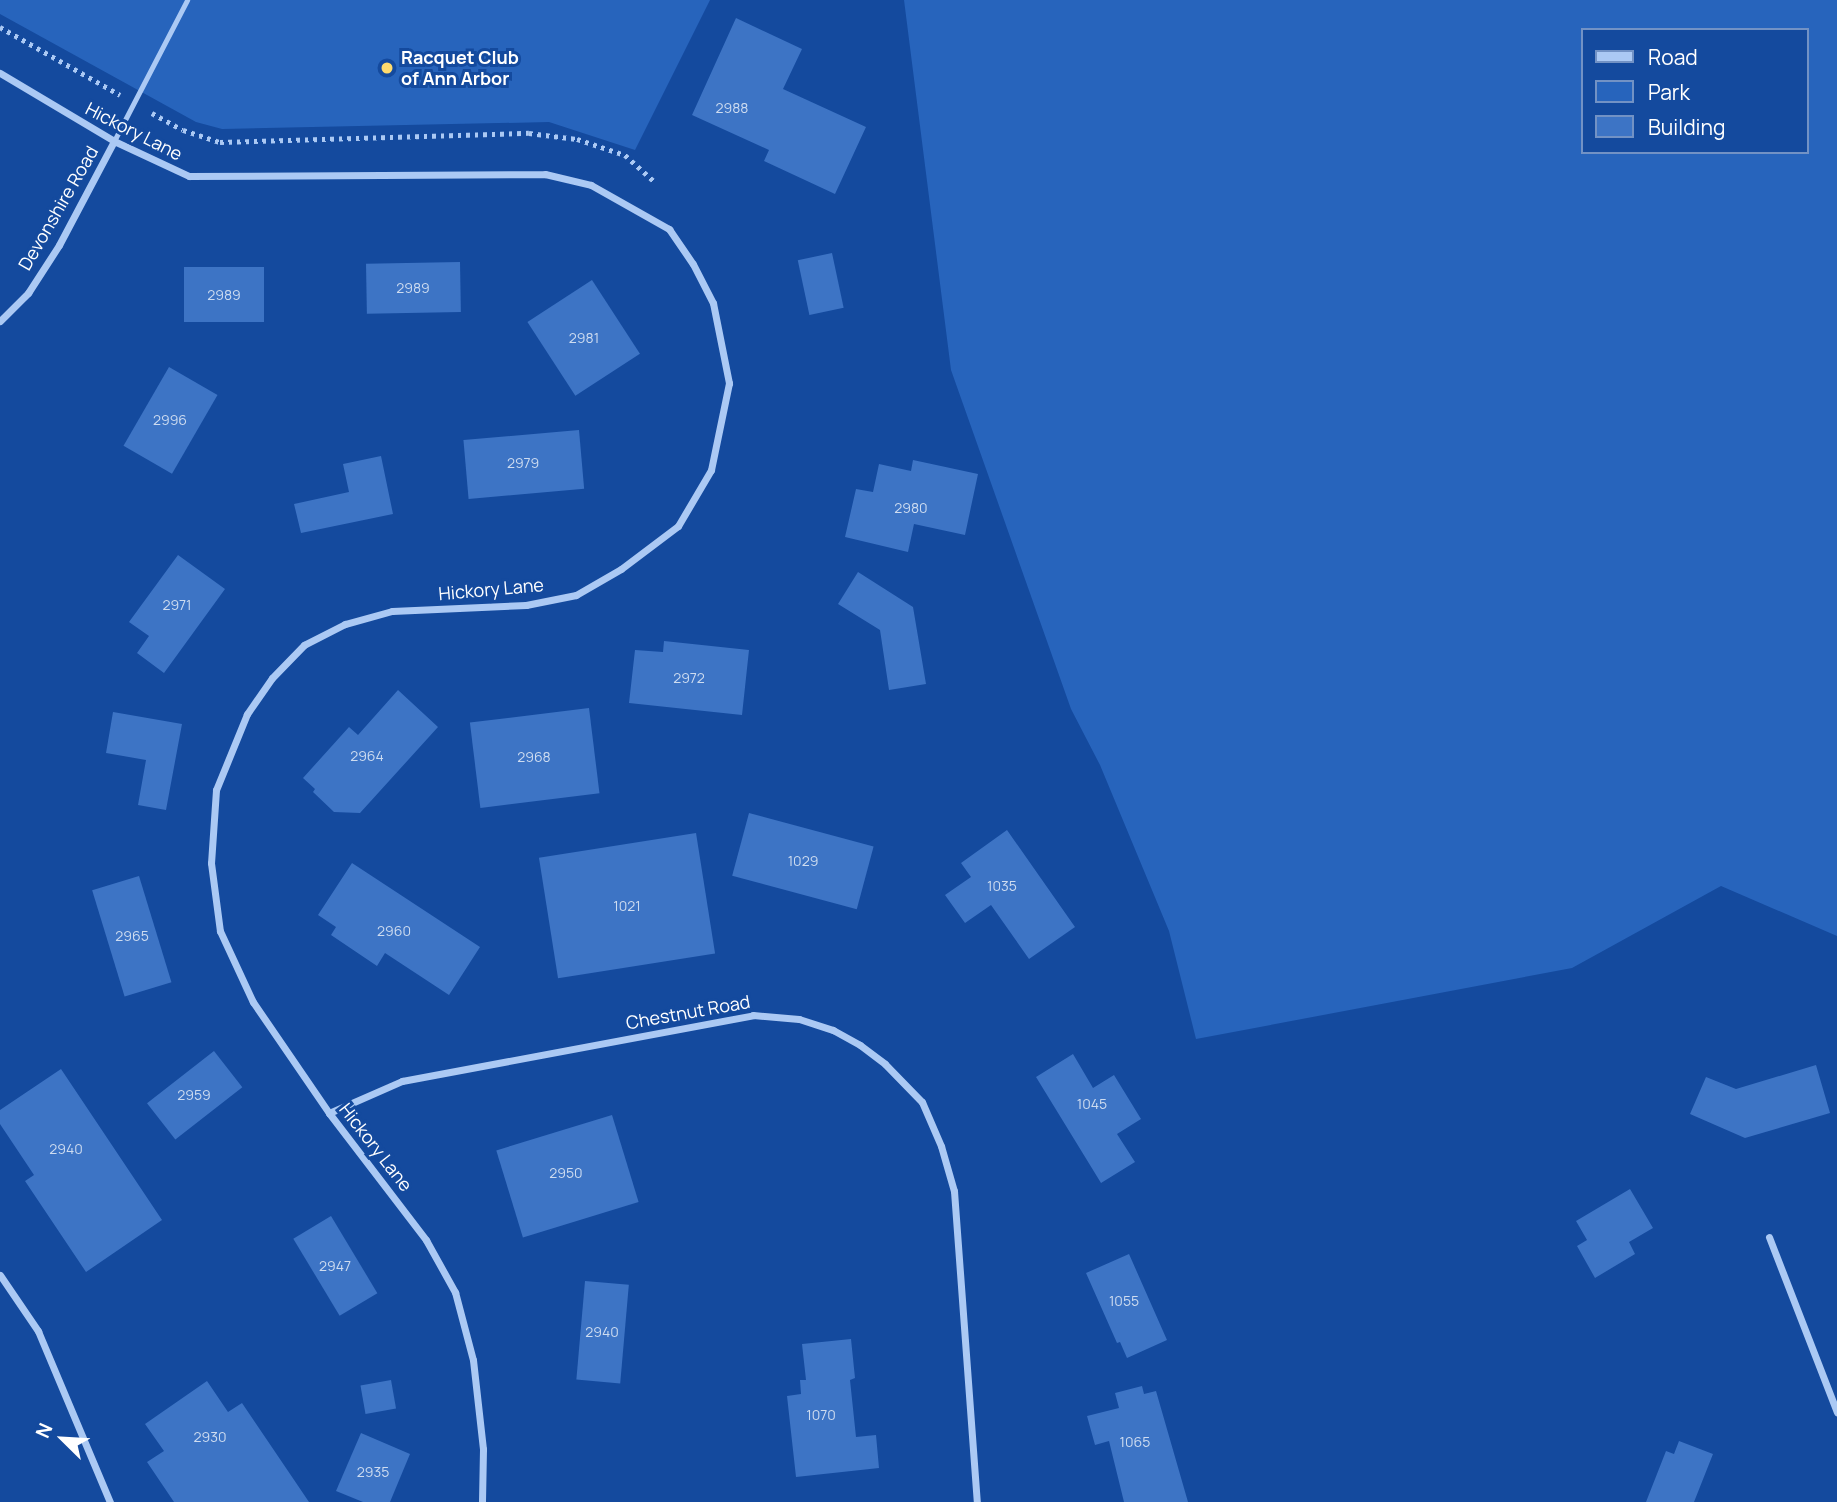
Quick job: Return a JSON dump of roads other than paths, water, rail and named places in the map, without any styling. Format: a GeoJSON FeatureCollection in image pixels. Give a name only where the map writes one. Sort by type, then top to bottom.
{"type":"FeatureCollection","features":[{"type":"Feature","properties":{"kind":"street","name":"Hickory Lane"},"geometry":{"type":"LineString","coordinates":[[0,73],[114,141],[189,176],[545,174],[591,185],[669,229],[693,264],[713,303],[729,383],[711,470],[678,526],[621,569],[576,595],[526,605],[392,611],[345,625],[303,645],[272,678],[247,714],[216,790],[211,863],[220,932],[253,1002],[329,1113],[426,1240],[454,1292],[474,1360],[483,1449],[482,1502]]}},
{"type":"Feature","properties":{"kind":"street","name":"Devonshire Road"},"geometry":{"type":"LineString","coordinates":[[0,321],[27,293],[59,245],[114,141]]}},
{"type":"Feature","properties":{"kind":"street","name":"Chestnut Road"},"geometry":{"type":"LineString","coordinates":[[329,1113],[402,1082],[753,1015],[799,1019],[833,1030],[860,1045],[885,1064],[922,1102],[941,1146],[954,1191],[977,1502]]}},
{"type":"Feature","properties":{"kind":"street"},"geometry":{"type":"LineString","coordinates":[[1769,1237],[1837,1412]]}},
{"type":"Feature","properties":{"kind":"street"},"geometry":{"type":"LineString","coordinates":[[0,1275],[38,1331],[110,1502]]}},
{"type":"Feature","properties":{"kind":"lane"},"geometry":{"type":"LineString","coordinates":[[114,141],[187,0]]}},
{"type":"Feature","properties":{"kind":"place","name":"Racquet Club of Ann Arbor"},"geometry":{"type":"Point","coordinates":[387,68]}}]}
